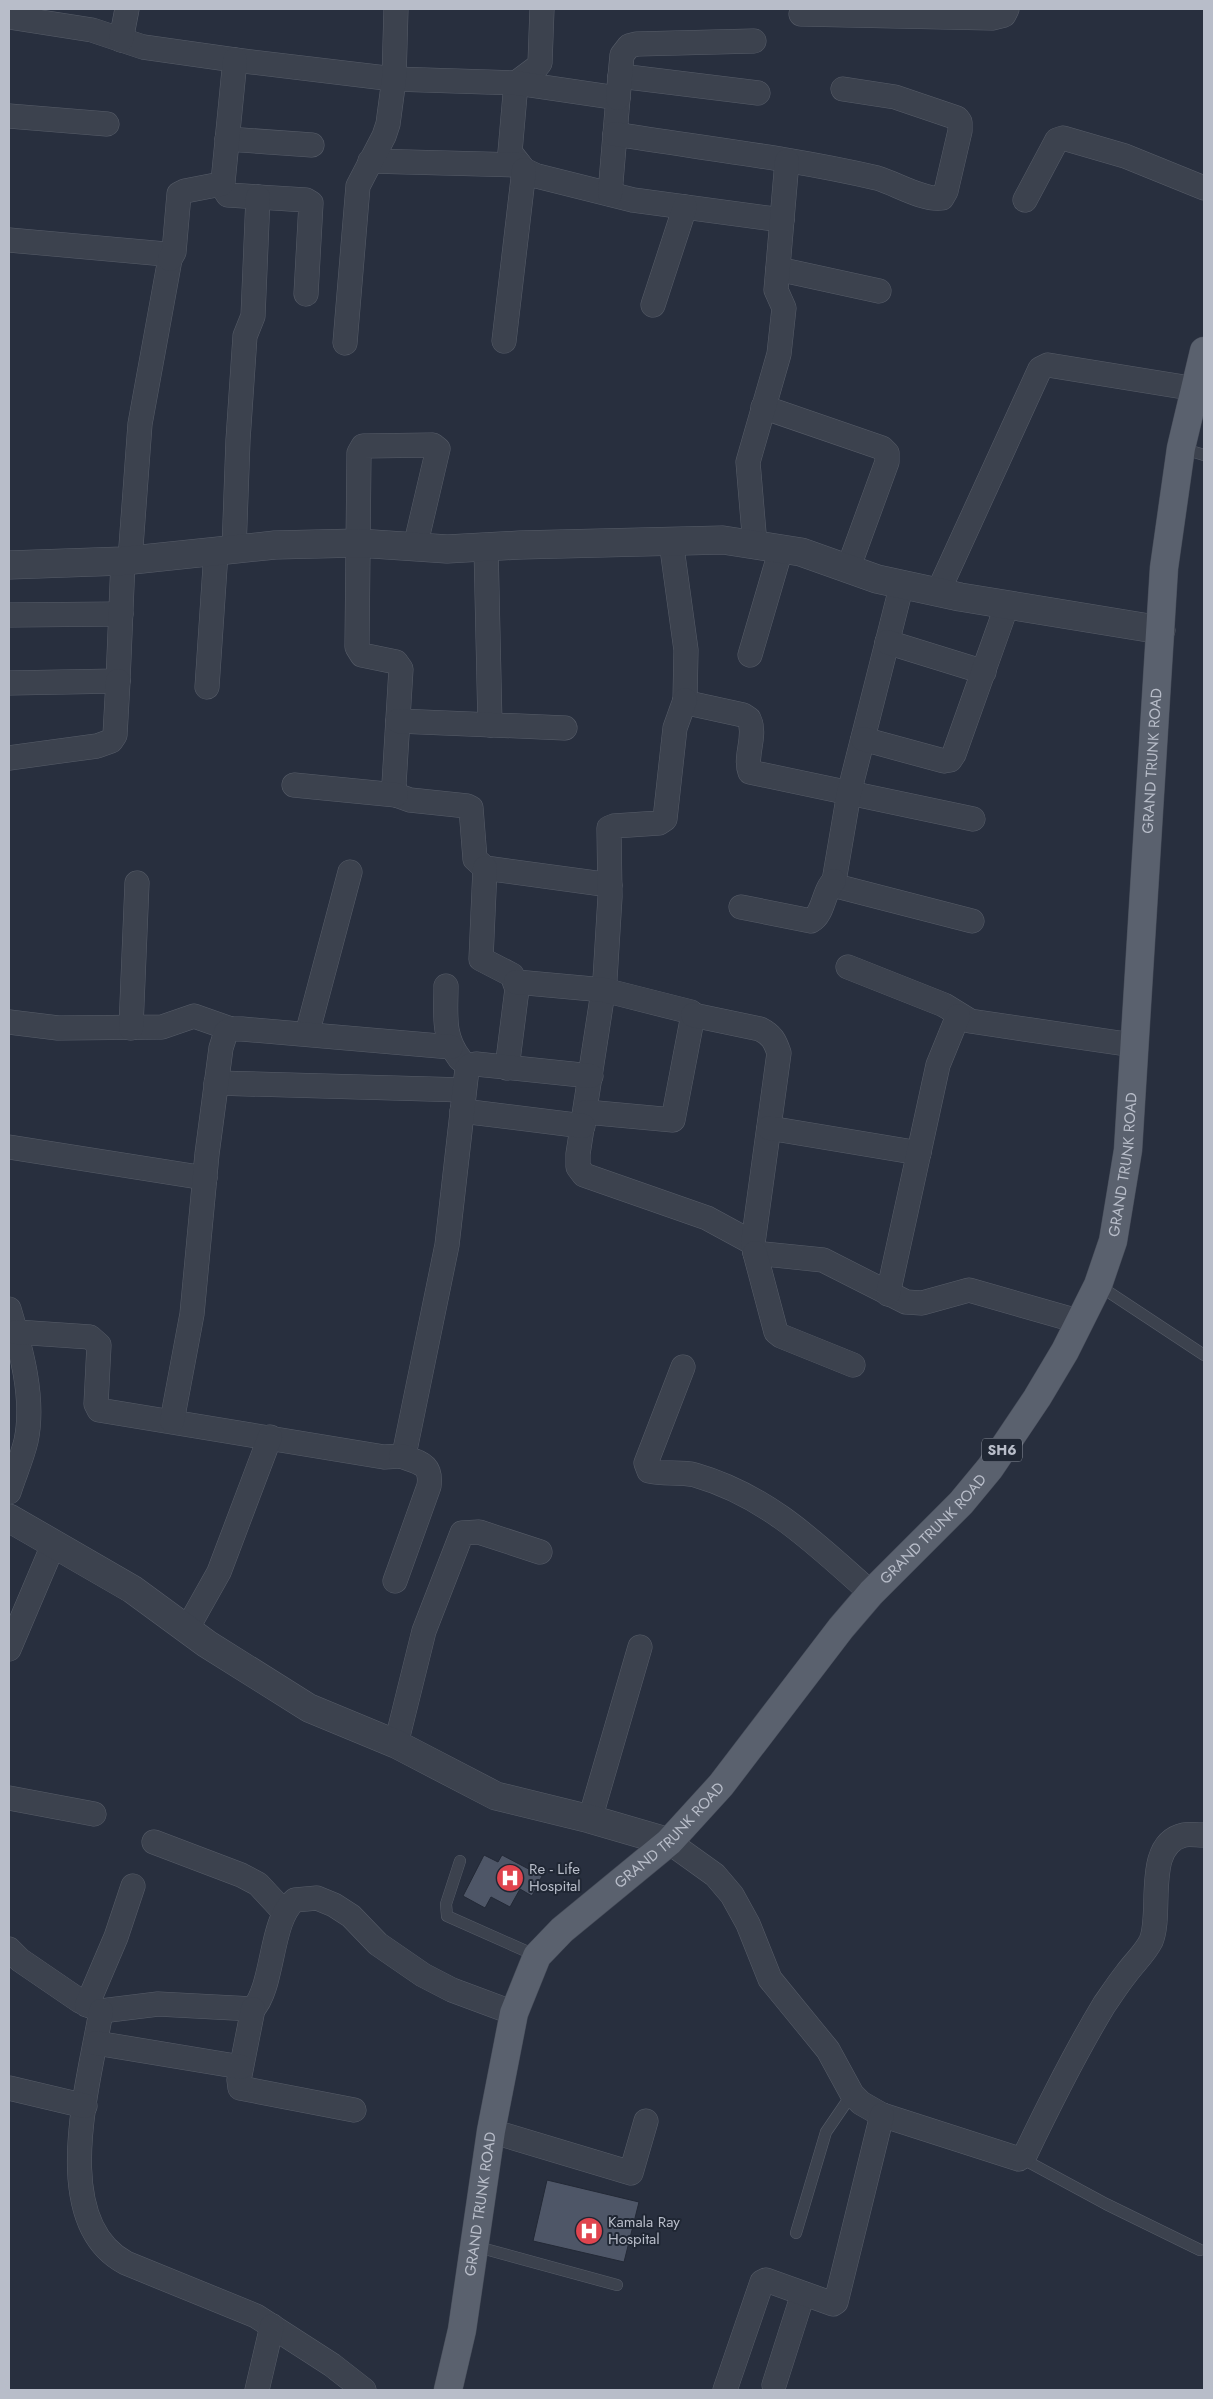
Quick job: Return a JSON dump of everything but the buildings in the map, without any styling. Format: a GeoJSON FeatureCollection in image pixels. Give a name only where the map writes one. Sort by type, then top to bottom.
{"type":"FeatureCollection","features":[{"type":"Feature","properties":{"kind":"main road","name":"GRAND TRUNK ROAD"},"geometry":{"type":"LineString","coordinates":[[448,2390],[462,2330],[491,2131],[514,2013],[537,1956],[562,1930],[669,1842],[722,1785],[841,1628],[871,1593],[961,1503],[990,1468],[1037,1398],[1081,1322],[1098,1285],[1112,1240],[1128,1150],[1164,568],[1193,451],[1196,389],[1204,351]]}},
{"type":"Feature","properties":{"kind":"street"},"geometry":{"type":"LineString","coordinates":[[121,40],[127,9]]}},
{"type":"Feature","properties":{"kind":"street"},"geometry":{"type":"LineString","coordinates":[[345,343],[358,186],[388,124],[394,78],[396,9]]}},
{"type":"Feature","properties":{"kind":"street"},"geometry":{"type":"LineString","coordinates":[[542,9],[540,63],[516,83],[510,148],[512,156],[522,168],[537,176],[633,200],[782,220]]}},
{"type":"Feature","properties":{"kind":"street"},"geometry":{"type":"LineString","coordinates":[[801,14],[992,18],[1004,15],[1007,9]]}},
{"type":"Feature","properties":{"kind":"street"},"geometry":{"type":"LineString","coordinates":[[9,17],[92,30],[142,47],[235,60],[394,78],[758,93]]}},
{"type":"Feature","properties":{"kind":"street"},"geometry":{"type":"LineString","coordinates":[[610,194],[622,55],[625,49],[638,44],[754,41]]}},
{"type":"Feature","properties":{"kind":"street"},"geometry":{"type":"LineString","coordinates":[[9,758],[97,746],[111,741],[114,735],[121,614],[140,424],[170,259],[174,252],[179,194],[185,191],[221,184],[224,180],[235,60]]}},
{"type":"Feature","properties":{"kind":"street"},"geometry":{"type":"LineString","coordinates":[[615,134],[787,161],[877,178],[932,198],[939,198],[944,195],[960,132],[960,122],[957,118],[895,97],[843,89]]}},
{"type":"Feature","properties":{"kind":"street"},"geometry":{"type":"LineString","coordinates":[[9,116],[107,124]]}},
{"type":"Feature","properties":{"kind":"street"},"geometry":{"type":"LineString","coordinates":[[1025,200],[1057,140],[1063,138],[1125,156],[1204,188]]}},
{"type":"Feature","properties":{"kind":"street"},"geometry":{"type":"LineString","coordinates":[[228,139],[312,145]]}},
{"type":"Feature","properties":{"kind":"street"},"geometry":{"type":"LineString","coordinates":[[370,161],[522,168]]}},
{"type":"Feature","properties":{"kind":"street"},"geometry":{"type":"LineString","coordinates":[[755,545],[748,462],[777,363],[784,308],[776,294],[787,161]]}},
{"type":"Feature","properties":{"kind":"street"},"geometry":{"type":"LineString","coordinates":[[504,341],[522,168]]}},
{"type":"Feature","properties":{"kind":"street"},"geometry":{"type":"LineString","coordinates":[[221,184],[228,194],[306,200],[312,203],[306,294]]}},
{"type":"Feature","properties":{"kind":"street"},"geometry":{"type":"LineString","coordinates":[[207,687],[238,440],[245,336],[253,316],[258,197]]}},
{"type":"Feature","properties":{"kind":"street"},"geometry":{"type":"LineString","coordinates":[[653,305],[685,207]]}},
{"type":"Feature","properties":{"kind":"street"},"geometry":{"type":"LineString","coordinates":[[9,240],[165,254],[170,259]]}},
{"type":"Feature","properties":{"kind":"street"},"geometry":{"type":"LineString","coordinates":[[778,270],[879,292]]}},
{"type":"Feature","properties":{"kind":"street"},"geometry":{"type":"LineString","coordinates":[[938,592],[1040,370],[1048,365],[1196,389]]}},
{"type":"Feature","properties":{"kind":"street"},"geometry":{"type":"LineString","coordinates":[[763,407],[882,448],[887,453],[887,462],[848,569]]}},
{"type":"Feature","properties":{"kind":"street"},"geometry":{"type":"LineString","coordinates":[[396,795],[394,784],[402,675],[399,665],[362,655],[357,647],[361,447],[433,445],[436,447],[438,452],[415,547]]}},
{"type":"Feature","properties":{"kind":"street"},"geometry":{"type":"LineString","coordinates":[[9,565],[126,560],[275,545],[358,543],[447,549],[723,540],[801,552],[877,579],[938,592],[1008,606],[1161,630]]}},
{"type":"Feature","properties":{"kind":"street"},"geometry":{"type":"LineString","coordinates":[[671,541],[686,650],[685,700],[675,728],[664,819],[659,824],[609,827],[610,885],[604,990],[578,1154],[578,1167],[584,1175],[707,1218],[754,1248],[823,1260],[906,1302],[915,1303],[969,1290],[1081,1322]]}},
{"type":"Feature","properties":{"kind":"street"},"geometry":{"type":"LineString","coordinates":[[486,547],[490,725]]}},
{"type":"Feature","properties":{"kind":"street"},"geometry":{"type":"LineString","coordinates":[[750,655],[781,549]]}},
{"type":"Feature","properties":{"kind":"street"},"geometry":{"type":"LineString","coordinates":[[741,906],[811,922],[817,917],[827,890],[834,881],[849,793],[902,584]]}},
{"type":"Feature","properties":{"kind":"street"},"geometry":{"type":"LineString","coordinates":[[863,739],[944,761],[950,760],[954,754],[1008,606]]}},
{"type":"Feature","properties":{"kind":"street"},"geometry":{"type":"LineString","coordinates":[[9,615],[121,614]]}},
{"type":"Feature","properties":{"kind":"street"},"geometry":{"type":"LineString","coordinates":[[887,642],[984,672]]}},
{"type":"Feature","properties":{"kind":"street"},"geometry":{"type":"LineString","coordinates":[[9,683],[118,681]]}},
{"type":"Feature","properties":{"kind":"street"},"geometry":{"type":"LineString","coordinates":[[685,700],[688,704],[743,715],[749,719],[752,728],[748,766],[753,774],[974,819]]}},
{"type":"Feature","properties":{"kind":"street"},"geometry":{"type":"LineString","coordinates":[[398,721],[565,728]]}},
{"type":"Feature","properties":{"kind":"street"},"geometry":{"type":"LineString","coordinates":[[294,785],[396,795],[410,800],[467,806],[471,808],[475,859],[484,868],[610,885]]}},
{"type":"Feature","properties":{"kind":"street"},"geometry":{"type":"LineString","coordinates":[[484,868],[481,959],[512,975],[516,982],[507,1068]]}},
{"type":"Feature","properties":{"kind":"street"},"geometry":{"type":"LineString","coordinates":[[307,1034],[350,872]]}},
{"type":"Feature","properties":{"kind":"street"},"geometry":{"type":"LineString","coordinates":[[834,881],[840,887],[972,921]]}},
{"type":"Feature","properties":{"kind":"street"},"geometry":{"type":"LineString","coordinates":[[131,1028],[137,884]]}},
{"type":"Feature","properties":{"kind":"street"},"geometry":{"type":"LineString","coordinates":[[848,967],[944,1005],[958,1016],[970,1022],[1133,1045]]}},
{"type":"Feature","properties":{"kind":"street"},"geometry":{"type":"LineString","coordinates":[[516,982],[604,990],[691,1012],[694,1015],[760,1029],[769,1034],[776,1042],[779,1053],[754,1248],[776,1332],[781,1336],[853,1365]]}},
{"type":"Feature","properties":{"kind":"street"},"geometry":{"type":"LineString","coordinates":[[446,986],[446,1030],[464,1090]]}},
{"type":"Feature","properties":{"kind":"street"},"geometry":{"type":"LineString","coordinates":[[216,1082],[464,1090],[584,1119],[673,1120],[694,1015]]}},
{"type":"Feature","properties":{"kind":"street"},"geometry":{"type":"LineString","coordinates":[[9,1022],[58,1028],[162,1027],[194,1016],[231,1029],[451,1047]]}},
{"type":"Feature","properties":{"kind":"street"},"geometry":{"type":"LineString","coordinates":[[888,1294],[938,1065],[958,1016]]}},
{"type":"Feature","properties":{"kind":"street"},"geometry":{"type":"LineString","coordinates":[[172,1421],[192,1314],[204,1178],[222,1040],[226,1032],[231,1029]]}},
{"type":"Feature","properties":{"kind":"street"},"geometry":{"type":"LineString","coordinates":[[400,1456],[405,1450],[447,1245],[464,1090],[471,1064],[591,1076]]}},
{"type":"Feature","properties":{"kind":"street"},"geometry":{"type":"LineString","coordinates":[[769,1128],[919,1153]]}},
{"type":"Feature","properties":{"kind":"street"},"geometry":{"type":"LineString","coordinates":[[9,1146],[204,1178]]}},
{"type":"Feature","properties":{"kind":"street"},"geometry":{"type":"LineString","coordinates":[[9,1309],[20,1345],[26,1391],[27,1427],[26,1442],[9,1492]]}},
{"type":"Feature","properties":{"kind":"street"},"geometry":{"type":"LineString","coordinates":[[16,1332],[90,1337],[95,1339],[99,1345],[96,1404],[98,1409],[384,1457],[400,1456],[425,1466],[430,1472],[430,1486],[395,1581]]}},
{"type":"Feature","properties":{"kind":"street"},"geometry":{"type":"LineString","coordinates":[[683,1367],[646,1463],[649,1471],[694,1475],[750,1496],[780,1514],[808,1536],[871,1593]]}},
{"type":"Feature","properties":{"kind":"street"},"geometry":{"type":"LineString","coordinates":[[187,1629],[219,1572],[270,1437]]}},
{"type":"Feature","properties":{"kind":"street"},"geometry":{"type":"LineString","coordinates":[[9,1518],[132,1589],[187,1629],[309,1708],[396,1744],[496,1796],[590,1819],[669,1842],[714,1875],[732,1895],[748,1924],[770,1979],[828,2050],[852,2094],[860,2103],[882,2115],[1009,2157],[1021,2158],[1026,2153],[1063,2077],[1101,2010],[1150,1942],[1156,1923],[1156,1873],[1162,1856],[1172,1841],[1184,1835],[1203,1835]]}},
{"type":"Feature","properties":{"kind":"street"},"geometry":{"type":"LineString","coordinates":[[396,1744],[424,1631],[462,1534],[478,1532],[540,1552]]}},
{"type":"Feature","properties":{"kind":"street"},"geometry":{"type":"LineString","coordinates":[[9,1649],[54,1543]]}},
{"type":"Feature","properties":{"kind":"street"},"geometry":{"type":"LineString","coordinates":[[590,1819],[640,1647]]}},
{"type":"Feature","properties":{"kind":"street"},"geometry":{"type":"LineString","coordinates":[[9,1798],[94,1814]]}},
{"type":"Feature","properties":{"kind":"street"},"geometry":{"type":"LineString","coordinates":[[154,1842],[241,1875],[258,1884],[284,1912]]}},
{"type":"Feature","properties":{"kind":"street"},"geometry":{"type":"LineString","coordinates":[[133,1886],[94,2008],[96,2043],[80,2146],[82,2191],[89,2218],[101,2242],[116,2257],[174,2284],[226,2302],[272,2326],[332,2365],[364,2390]]}},
{"type":"Feature","properties":{"kind":"street"},"geometry":{"type":"LineString","coordinates":[[354,2110],[245,2090],[238,2084],[253,2009],[260,1996],[284,1912],[290,1904],[301,1898],[317,1898],[334,1905],[351,1916],[378,1944],[422,1975],[452,1990],[514,2013]]}},
{"type":"Feature","properties":{"kind":"street"},"geometry":{"type":"LineString","coordinates":[[9,1949],[20,1960],[94,2008],[158,2004],[253,2009]]}},
{"type":"Feature","properties":{"kind":"street"},"geometry":{"type":"LineString","coordinates":[[96,2043],[241,2067]]}},
{"type":"Feature","properties":{"kind":"street"},"geometry":{"type":"LineString","coordinates":[[9,2088],[85,2106]]}},
{"type":"Feature","properties":{"kind":"street"},"geometry":{"type":"LineString","coordinates":[[725,2390],[762,2282],[766,2280],[833,2304],[836,2302],[882,2115]]}},
{"type":"Feature","properties":{"kind":"street"},"geometry":{"type":"LineString","coordinates":[[491,2131],[631,2173],[646,2121]]}},
{"type":"Feature","properties":{"kind":"street"},"geometry":{"type":"LineString","coordinates":[[774,2384],[803,2294]]}},
{"type":"Feature","properties":{"kind":"street"},"geometry":{"type":"LineString","coordinates":[[258,2390],[272,2326]]}},
{"type":"Feature","properties":{"kind":"lane"},"geometry":{"type":"LineString","coordinates":[[1098,1285],[1204,1355]]}},
{"type":"Feature","properties":{"kind":"lane"},"geometry":{"type":"LineString","coordinates":[[460,1861],[446,1904],[447,1916],[537,1956]]}},
{"type":"Feature","properties":{"kind":"lane"},"geometry":{"type":"LineString","coordinates":[[796,2233],[826,2132],[852,2094]]}},
{"type":"Feature","properties":{"kind":"lane"},"geometry":{"type":"LineString","coordinates":[[1021,2158],[1106,2204],[1200,2250]]}},
{"type":"Feature","properties":{"kind":"lane"},"geometry":{"type":"LineString","coordinates":[[474,2246],[617,2285]]}},
{"type":"Feature","properties":{"kind":"place","name":"Re - Life Hospital"},"geometry":{"type":"Point","coordinates":[510,1878]}},
{"type":"Feature","properties":{"kind":"place","name":"Kamala Ray Hospital"},"geometry":{"type":"Point","coordinates":[589,2231]}}]}
